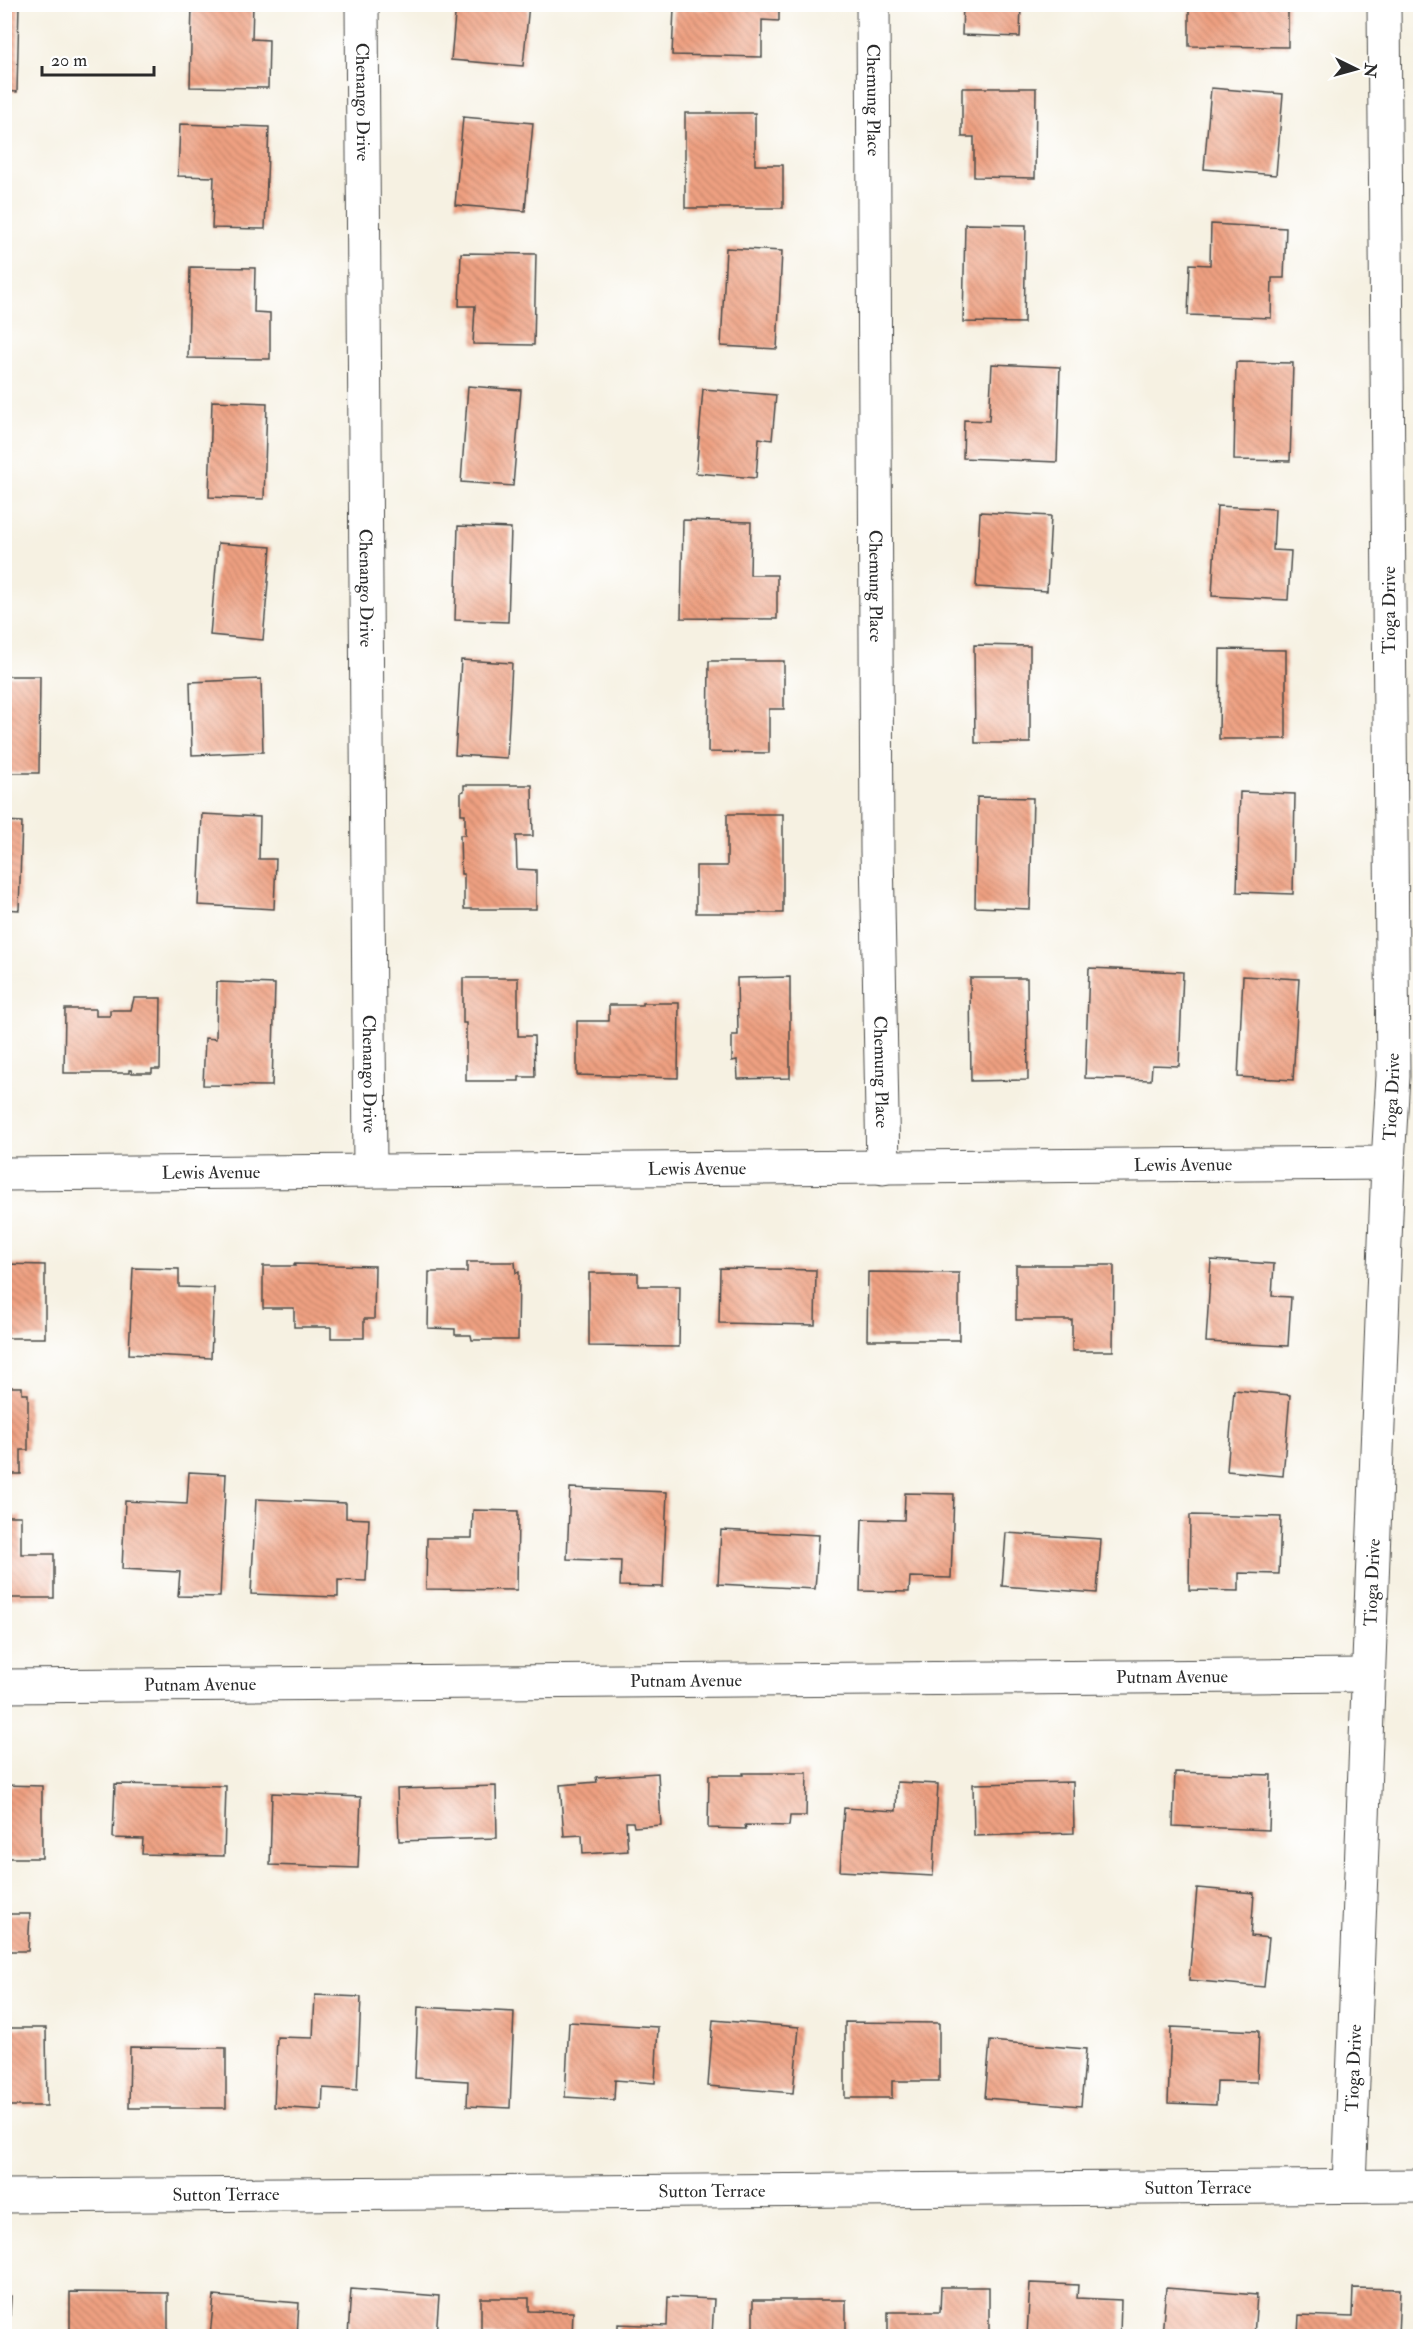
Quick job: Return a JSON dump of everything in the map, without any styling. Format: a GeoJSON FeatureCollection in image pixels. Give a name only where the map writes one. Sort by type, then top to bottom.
{"type":"FeatureCollection","features":[{"type":"Feature","properties":{"kind":"street","name":"Chenango Drive"},"geometry":{"type":"LineString","coordinates":[[362,4],[370,1171]]}},
{"type":"Feature","properties":{"kind":"street","name":"Chemung Place"},"geometry":{"type":"LineString","coordinates":[[873,4],[877,851],[883,1168]]}},
{"type":"Feature","properties":{"kind":"street","name":"Tioga Drive"},"geometry":{"type":"LineString","coordinates":[[1349,2186],[1393,1065],[1384,4]]}},
{"type":"Feature","properties":{"kind":"street","name":"Lewis Avenue"},"geometry":{"type":"LineString","coordinates":[[4,1174],[1388,1163]]}},
{"type":"Feature","properties":{"kind":"street","name":"Putnam Avenue"},"geometry":{"type":"LineString","coordinates":[[4,1686],[1369,1675]]}},
{"type":"Feature","properties":{"kind":"street","name":"Sutton Terrace"},"geometry":{"type":"LineString","coordinates":[[4,2196],[1420,2186]]}},
{"type":"Feature","properties":{"kind":"building"},"geometry":{"type":"Polygon","coordinates":[[[4,4],[19,4],[17,92],[4,91],[4,4]]]}},
{"type":"Feature","properties":{"kind":"building"},"geometry":{"type":"Polygon","coordinates":[[[192,4],[253,4],[252,39],[269,40],[268,88],[190,87],[192,4]]]}},
{"type":"Feature","properties":{"kind":"building"},"geometry":{"type":"Polygon","coordinates":[[[456,4],[529,4],[523,66],[451,60],[456,4]]]}},
{"type":"Feature","properties":{"kind":"building"},"geometry":{"type":"Polygon","coordinates":[[[705,4],[779,4],[779,21],[762,20],[762,57],[672,55],[674,8],[705,9],[705,4]]]}},
{"type":"Feature","properties":{"kind":"building"},"geometry":{"type":"Polygon","coordinates":[[[963,4],[1021,4],[1020,37],[962,35],[963,4]]]}},
{"type":"Feature","properties":{"kind":"building"},"geometry":{"type":"Polygon","coordinates":[[[1189,4],[1288,4],[1288,47],[1189,46],[1189,4]]]}},
{"type":"Feature","properties":{"kind":"building"},"geometry":{"type":"Polygon","coordinates":[[[962,88],[1036,88],[1035,178],[974,177],[974,137],[962,137],[962,88]]]}},
{"type":"Feature","properties":{"kind":"building"},"geometry":{"type":"Polygon","coordinates":[[[1211,88],[1283,94],[1276,175],[1204,169],[1211,88]]]}},
{"type":"Feature","properties":{"kind":"building"},"geometry":{"type":"Polygon","coordinates":[[[685,113],[755,113],[755,165],[783,165],[783,208],[685,208],[685,113]]]}},
{"type":"Feature","properties":{"kind":"building"},"geometry":{"type":"Polygon","coordinates":[[[463,117],[533,123],[525,211],[455,205],[463,117]]]}},
{"type":"Feature","properties":{"kind":"building"},"geometry":{"type":"Polygon","coordinates":[[[180,124],[269,127],[265,229],[212,228],[214,177],[178,176],[180,124]]]}},
{"type":"Feature","properties":{"kind":"building"},"geometry":{"type":"Polygon","coordinates":[[[965,224],[1026,225],[1024,323],[963,322],[965,224]]]}},
{"type":"Feature","properties":{"kind":"building"},"geometry":{"type":"Polygon","coordinates":[[[1211,224],[1286,228],[1284,278],[1272,278],[1271,318],[1188,315],[1190,264],[1210,265],[1211,224]]]}},
{"type":"Feature","properties":{"kind":"building"},"geometry":{"type":"Polygon","coordinates":[[[726,248],[782,251],[777,349],[721,346],[726,248]]]}},
{"type":"Feature","properties":{"kind":"building"},"geometry":{"type":"Polygon","coordinates":[[[461,253],[536,254],[534,345],[473,344],[475,306],[459,306],[461,253]]]}},
{"type":"Feature","properties":{"kind":"building"},"geometry":{"type":"Polygon","coordinates":[[[190,267],[255,268],[254,312],[270,313],[270,359],[188,358],[190,267]]]}},
{"type":"Feature","properties":{"kind":"building"},"geometry":{"type":"Polygon","coordinates":[[[1236,362],[1293,363],[1290,461],[1234,460],[1236,362]]]}},
{"type":"Feature","properties":{"kind":"building"},"geometry":{"type":"Polygon","coordinates":[[[992,364],[1060,367],[1057,462],[963,458],[964,420],[989,421],[992,364]]]}},
{"type":"Feature","properties":{"kind":"building"},"geometry":{"type":"Polygon","coordinates":[[[468,386],[521,390],[513,486],[461,482],[468,386]]]}},
{"type":"Feature","properties":{"kind":"building"},"geometry":{"type":"Polygon","coordinates":[[[703,389],[776,395],[772,440],[759,438],[756,478],[696,473],[703,389]]]}},
{"type":"Feature","properties":{"kind":"building"},"geometry":{"type":"Polygon","coordinates":[[[212,401],[267,403],[264,499],[209,497],[212,401]]]}},
{"type":"Feature","properties":{"kind":"building"},"geometry":{"type":"Polygon","coordinates":[[[1217,506],[1275,509],[1273,550],[1291,551],[1288,600],[1212,596],[1217,506]]]}},
{"type":"Feature","properties":{"kind":"building"},"geometry":{"type":"Polygon","coordinates":[[[980,512],[1051,516],[1047,591],[976,587],[980,512]]]}},
{"type":"Feature","properties":{"kind":"building"},"geometry":{"type":"Polygon","coordinates":[[[683,520],[751,522],[750,575],[777,575],[777,619],[681,618],[683,520]]]}},
{"type":"Feature","properties":{"kind":"building"},"geometry":{"type":"Polygon","coordinates":[[[458,526],[511,528],[508,622],[455,620],[458,526]]]}},
{"type":"Feature","properties":{"kind":"building"},"geometry":{"type":"Polygon","coordinates":[[[218,543],[271,547],[263,640],[210,635],[218,543]]]}},
{"type":"Feature","properties":{"kind":"building"},"geometry":{"type":"Polygon","coordinates":[[[974,645],[1030,646],[1030,743],[975,743],[974,645]]]}},
{"type":"Feature","properties":{"kind":"building"},"geometry":{"type":"Polygon","coordinates":[[[1220,649],[1286,650],[1286,739],[1219,739],[1220,649]]]}},
{"type":"Feature","properties":{"kind":"building"},"geometry":{"type":"Polygon","coordinates":[[[461,660],[512,663],[507,758],[455,755],[461,660]]]}},
{"type":"Feature","properties":{"kind":"building"},"geometry":{"type":"Polygon","coordinates":[[[709,661],[784,661],[784,709],[769,709],[769,753],[708,752],[709,661]]]}},
{"type":"Feature","properties":{"kind":"building"},"geometry":{"type":"Polygon","coordinates":[[[4,676],[40,676],[39,773],[4,773],[4,676]]]}},
{"type":"Feature","properties":{"kind":"building"},"geometry":{"type":"Polygon","coordinates":[[[261,679],[263,752],[192,755],[190,682],[261,679]]]}},
{"type":"Feature","properties":{"kind":"building"},"geometry":{"type":"Polygon","coordinates":[[[464,785],[532,785],[533,836],[516,836],[517,869],[536,870],[536,909],[464,909],[464,874],[461,874],[460,835],[465,835],[465,814],[461,814],[461,792],[464,791],[464,785]]]}},
{"type":"Feature","properties":{"kind":"building"},"geometry":{"type":"Polygon","coordinates":[[[1240,792],[1295,794],[1293,894],[1237,892],[1240,792]]]}},
{"type":"Feature","properties":{"kind":"building"},"geometry":{"type":"Polygon","coordinates":[[[977,797],[1033,798],[1030,909],[975,907],[977,797]]]}},
{"type":"Feature","properties":{"kind":"building"},"geometry":{"type":"Polygon","coordinates":[[[202,814],[260,817],[259,859],[276,859],[274,909],[198,905],[202,814]]]}},
{"type":"Feature","properties":{"kind":"building"},"geometry":{"type":"Polygon","coordinates":[[[727,814],[783,814],[783,913],[696,913],[696,866],[727,866],[727,814]]]}},
{"type":"Feature","properties":{"kind":"building"},"geometry":{"type":"Polygon","coordinates":[[[4,821],[22,822],[19,910],[4,909],[4,821]]]}},
{"type":"Feature","properties":{"kind":"building"},"geometry":{"type":"Polygon","coordinates":[[[1089,968],[1183,972],[1179,1066],[1152,1065],[1151,1080],[1085,1078],[1089,968]]]}},
{"type":"Feature","properties":{"kind":"building"},"geometry":{"type":"Polygon","coordinates":[[[1243,976],[1299,979],[1293,1080],[1238,1077],[1243,976]]]}},
{"type":"Feature","properties":{"kind":"building"},"geometry":{"type":"Polygon","coordinates":[[[790,977],[790,1078],[738,1079],[737,1060],[732,1061],[732,1035],[738,1035],[737,978],[790,977]]]}},
{"type":"Feature","properties":{"kind":"building"},"geometry":{"type":"Polygon","coordinates":[[[463,978],[518,978],[518,1036],[534,1036],[535,1077],[519,1077],[519,1081],[466,1081],[463,978]]]}},
{"type":"Feature","properties":{"kind":"building"},"geometry":{"type":"Polygon","coordinates":[[[970,978],[1027,978],[1028,1080],[971,1081],[970,978]]]}},
{"type":"Feature","properties":{"kind":"building"},"geometry":{"type":"Polygon","coordinates":[[[217,982],[275,984],[272,1086],[203,1085],[205,1038],[216,1039],[217,982]]]}},
{"type":"Feature","properties":{"kind":"building"},"geometry":{"type":"Polygon","coordinates":[[[134,998],[161,998],[160,1069],[152,1069],[152,1073],[132,1073],[129,1070],[129,1073],[64,1073],[65,1009],[96,1009],[96,1016],[110,1016],[110,1010],[131,1010],[134,998]]]}},
{"type":"Feature","properties":{"kind":"building"},"geometry":{"type":"Polygon","coordinates":[[[642,1003],[679,1003],[678,1078],[577,1075],[577,1021],[609,1021],[609,1005],[642,1005],[642,1003]]]}},
{"type":"Feature","properties":{"kind":"building"},"geometry":{"type":"Polygon","coordinates":[[[8,1041],[9,1082],[4,1082],[4,1042],[8,1041]]]}},
{"type":"Feature","properties":{"kind":"building"},"geometry":{"type":"Polygon","coordinates":[[[1211,1260],[1274,1264],[1272,1296],[1291,1297],[1288,1346],[1206,1342],[1211,1260]]]}},
{"type":"Feature","properties":{"kind":"building"},"geometry":{"type":"Polygon","coordinates":[[[467,1262],[515,1262],[516,1273],[519,1272],[518,1340],[472,1340],[471,1335],[455,1335],[455,1329],[428,1328],[429,1272],[467,1272],[467,1262]]]}},
{"type":"Feature","properties":{"kind":"building"},"geometry":{"type":"Polygon","coordinates":[[[4,1264],[45,1265],[45,1338],[4,1338],[4,1264]]]}},
{"type":"Feature","properties":{"kind":"building"},"geometry":{"type":"Polygon","coordinates":[[[294,1264],[375,1266],[374,1319],[364,1319],[364,1338],[331,1338],[331,1327],[294,1327],[294,1308],[263,1308],[263,1266],[295,1266],[294,1264]]]}},
{"type":"Feature","properties":{"kind":"building"},"geometry":{"type":"Polygon","coordinates":[[[1016,1265],[1114,1265],[1113,1351],[1072,1351],[1072,1320],[1016,1320],[1016,1265]]]}},
{"type":"Feature","properties":{"kind":"building"},"geometry":{"type":"Polygon","coordinates":[[[133,1268],[179,1269],[179,1287],[214,1288],[211,1358],[129,1354],[133,1268]]]}},
{"type":"Feature","properties":{"kind":"building"},"geometry":{"type":"Polygon","coordinates":[[[720,1268],[816,1270],[815,1325],[719,1323],[720,1268]]]}},
{"type":"Feature","properties":{"kind":"building"},"geometry":{"type":"Polygon","coordinates":[[[868,1272],[959,1273],[959,1340],[867,1340],[868,1272]]]}},
{"type":"Feature","properties":{"kind":"building"},"geometry":{"type":"Polygon","coordinates":[[[589,1273],[638,1273],[638,1286],[680,1286],[679,1347],[589,1346],[589,1273]]]}},
{"type":"Feature","properties":{"kind":"building"},"geometry":{"type":"Polygon","coordinates":[[[4,1387],[22,1387],[22,1394],[28,1394],[28,1450],[21,1450],[21,1474],[4,1474],[4,1387]]]}},
{"type":"Feature","properties":{"kind":"building"},"geometry":{"type":"Polygon","coordinates":[[[1234,1390],[1290,1395],[1283,1476],[1227,1471],[1234,1390]]]}},
{"type":"Feature","properties":{"kind":"building"},"geometry":{"type":"Polygon","coordinates":[[[189,1472],[226,1474],[220,1597],[178,1596],[180,1572],[122,1569],[125,1501],[187,1504],[189,1472]]]}},
{"type":"Feature","properties":{"kind":"building"},"geometry":{"type":"Polygon","coordinates":[[[570,1488],[667,1492],[663,1587],[620,1586],[621,1561],[567,1559],[570,1488]]]}},
{"type":"Feature","properties":{"kind":"building"},"geometry":{"type":"Polygon","coordinates":[[[905,1493],[954,1494],[951,1578],[910,1577],[909,1592],[860,1591],[862,1519],[904,1520],[905,1493]]]}},
{"type":"Feature","properties":{"kind":"building"},"geometry":{"type":"Polygon","coordinates":[[[256,1499],[346,1503],[346,1518],[369,1519],[366,1581],[338,1580],[338,1597],[251,1594],[256,1499]]]}},
{"type":"Feature","properties":{"kind":"building"},"geometry":{"type":"Polygon","coordinates":[[[473,1510],[518,1511],[517,1590],[426,1589],[427,1538],[472,1538],[473,1510]]]}},
{"type":"Feature","properties":{"kind":"building"},"geometry":{"type":"Polygon","coordinates":[[[1190,1515],[1281,1517],[1279,1574],[1239,1573],[1239,1591],[1189,1590],[1190,1515]]]}},
{"type":"Feature","properties":{"kind":"building"},"geometry":{"type":"Polygon","coordinates":[[[4,1516],[21,1516],[21,1554],[54,1554],[54,1598],[4,1598],[4,1516]]]}},
{"type":"Feature","properties":{"kind":"building"},"geometry":{"type":"Polygon","coordinates":[[[721,1530],[819,1535],[815,1589],[718,1584],[721,1530]]]}},
{"type":"Feature","properties":{"kind":"building"},"geometry":{"type":"Polygon","coordinates":[[[1006,1533],[1101,1539],[1097,1593],[1002,1586],[1006,1533]]]}},
{"type":"Feature","properties":{"kind":"building"},"geometry":{"type":"Polygon","coordinates":[[[1175,1772],[1271,1775],[1269,1830],[1173,1826],[1175,1772]]]}},
{"type":"Feature","properties":{"kind":"building"},"geometry":{"type":"Polygon","coordinates":[[[658,1773],[661,1825],[634,1827],[633,1822],[626,1822],[628,1851],[583,1854],[582,1835],[564,1836],[560,1785],[597,1782],[596,1777],[658,1773]]]}},
{"type":"Feature","properties":{"kind":"building"},"geometry":{"type":"Polygon","coordinates":[[[743,1773],[807,1773],[806,1816],[790,1816],[789,1826],[745,1825],[746,1829],[708,1828],[709,1775],[743,1775],[743,1773]]]}},
{"type":"Feature","properties":{"kind":"building"},"geometry":{"type":"Polygon","coordinates":[[[897,1782],[938,1784],[933,1876],[840,1871],[844,1808],[896,1811],[897,1782]]]}},
{"type":"Feature","properties":{"kind":"building"},"geometry":{"type":"Polygon","coordinates":[[[1073,1782],[1074,1833],[974,1836],[973,1784],[1073,1782]]]}},
{"type":"Feature","properties":{"kind":"building"},"geometry":{"type":"Polygon","coordinates":[[[115,1784],[226,1786],[224,1856],[142,1854],[143,1839],[113,1838],[115,1784]]]}},
{"type":"Feature","properties":{"kind":"building"},"geometry":{"type":"Polygon","coordinates":[[[4,1785],[42,1786],[42,1858],[4,1858],[4,1785]]]}},
{"type":"Feature","properties":{"kind":"building"},"geometry":{"type":"Polygon","coordinates":[[[496,1786],[497,1838],[399,1841],[397,1789],[496,1786]]]}},
{"type":"Feature","properties":{"kind":"building"},"geometry":{"type":"Polygon","coordinates":[[[272,1793],[361,1797],[358,1868],[270,1865],[272,1793]]]}},
{"type":"Feature","properties":{"kind":"building"},"geometry":{"type":"Polygon","coordinates":[[[1197,1888],[1254,1893],[1251,1936],[1269,1938],[1264,1987],[1189,1980],[1197,1888]]]}},
{"type":"Feature","properties":{"kind":"building"},"geometry":{"type":"Polygon","coordinates":[[[4,1914],[30,1914],[28,1951],[7,1951],[6,1977],[4,1977],[4,1914]]]}},
{"type":"Feature","properties":{"kind":"building"},"geometry":{"type":"Polygon","coordinates":[[[315,1995],[361,1997],[357,2090],[323,2088],[322,2110],[274,2107],[277,2037],[313,2038],[315,1995]]]}},
{"type":"Feature","properties":{"kind":"building"},"geometry":{"type":"Polygon","coordinates":[[[418,2007],[514,2012],[510,2108],[467,2106],[468,2081],[415,2078],[418,2007]]]}},
{"type":"Feature","properties":{"kind":"building"},"geometry":{"type":"Polygon","coordinates":[[[713,2020],[799,2027],[793,2093],[708,2086],[713,2020]]]}},
{"type":"Feature","properties":{"kind":"building"},"geometry":{"type":"Polygon","coordinates":[[[569,2022],[658,2027],[655,2083],[615,2080],[614,2100],[565,2097],[569,2022]]]}},
{"type":"Feature","properties":{"kind":"building"},"geometry":{"type":"Polygon","coordinates":[[[845,2022],[939,2023],[939,2081],[892,2081],[892,2098],[845,2098],[845,2022]]]}},
{"type":"Feature","properties":{"kind":"building"},"geometry":{"type":"Polygon","coordinates":[[[1171,2027],[1259,2031],[1257,2082],[1217,2081],[1216,2105],[1168,2103],[1171,2027]]]}},
{"type":"Feature","properties":{"kind":"building"},"geometry":{"type":"Polygon","coordinates":[[[5,2028],[46,2028],[47,2106],[5,2106],[5,2028]]]}},
{"type":"Feature","properties":{"kind":"building"},"geometry":{"type":"Polygon","coordinates":[[[990,2041],[1086,2049],[1081,2106],[985,2098],[990,2041]]]}},
{"type":"Feature","properties":{"kind":"building"},"geometry":{"type":"Polygon","coordinates":[[[130,2047],[226,2048],[226,2108],[129,2108],[130,2047]]]}},
{"type":"Feature","properties":{"kind":"building"},"geometry":{"type":"Polygon","coordinates":[[[1030,2283],[1078,2285],[1077,2298],[1121,2300],[1120,2336],[1027,2336],[1030,2283]]]}},
{"type":"Feature","properties":{"kind":"building"},"geometry":{"type":"Polygon","coordinates":[[[941,2287],[989,2287],[989,2336],[888,2336],[888,2312],[940,2312],[941,2287]]]}},
{"type":"Feature","properties":{"kind":"building"},"geometry":{"type":"Polygon","coordinates":[[[1166,2288],[1257,2295],[1254,2336],[1162,2336],[1166,2288]]]}},
{"type":"Feature","properties":{"kind":"building"},"geometry":{"type":"Polygon","coordinates":[[[1353,2288],[1400,2289],[1398,2336],[1298,2336],[1299,2315],[1352,2317],[1353,2288]]]}},
{"type":"Feature","properties":{"kind":"building"},"geometry":{"type":"Polygon","coordinates":[[[351,2289],[439,2296],[436,2336],[348,2336],[351,2289]]]}},
{"type":"Feature","properties":{"kind":"building"},"geometry":{"type":"Polygon","coordinates":[[[70,2292],[168,2293],[168,2336],[70,2336],[70,2292]]]}},
{"type":"Feature","properties":{"kind":"building"},"geometry":{"type":"Polygon","coordinates":[[[4,2296],[11,2296],[9,2336],[4,2336],[4,2296]]]}},
{"type":"Feature","properties":{"kind":"building"},"geometry":{"type":"Polygon","coordinates":[[[214,2296],[299,2303],[297,2336],[210,2336],[214,2296]]]}},
{"type":"Feature","properties":{"kind":"building"},"geometry":{"type":"Polygon","coordinates":[[[668,2297],[714,2299],[712,2336],[618,2336],[618,2324],[667,2326],[668,2297]]]}},
{"type":"Feature","properties":{"kind":"building"},"geometry":{"type":"Polygon","coordinates":[[[481,2298],[529,2298],[529,2311],[573,2312],[572,2336],[481,2336],[481,2298]]]}},
{"type":"Feature","properties":{"kind":"building"},"geometry":{"type":"Polygon","coordinates":[[[753,2300],[846,2300],[846,2336],[753,2336],[753,2300]]]}}]}
